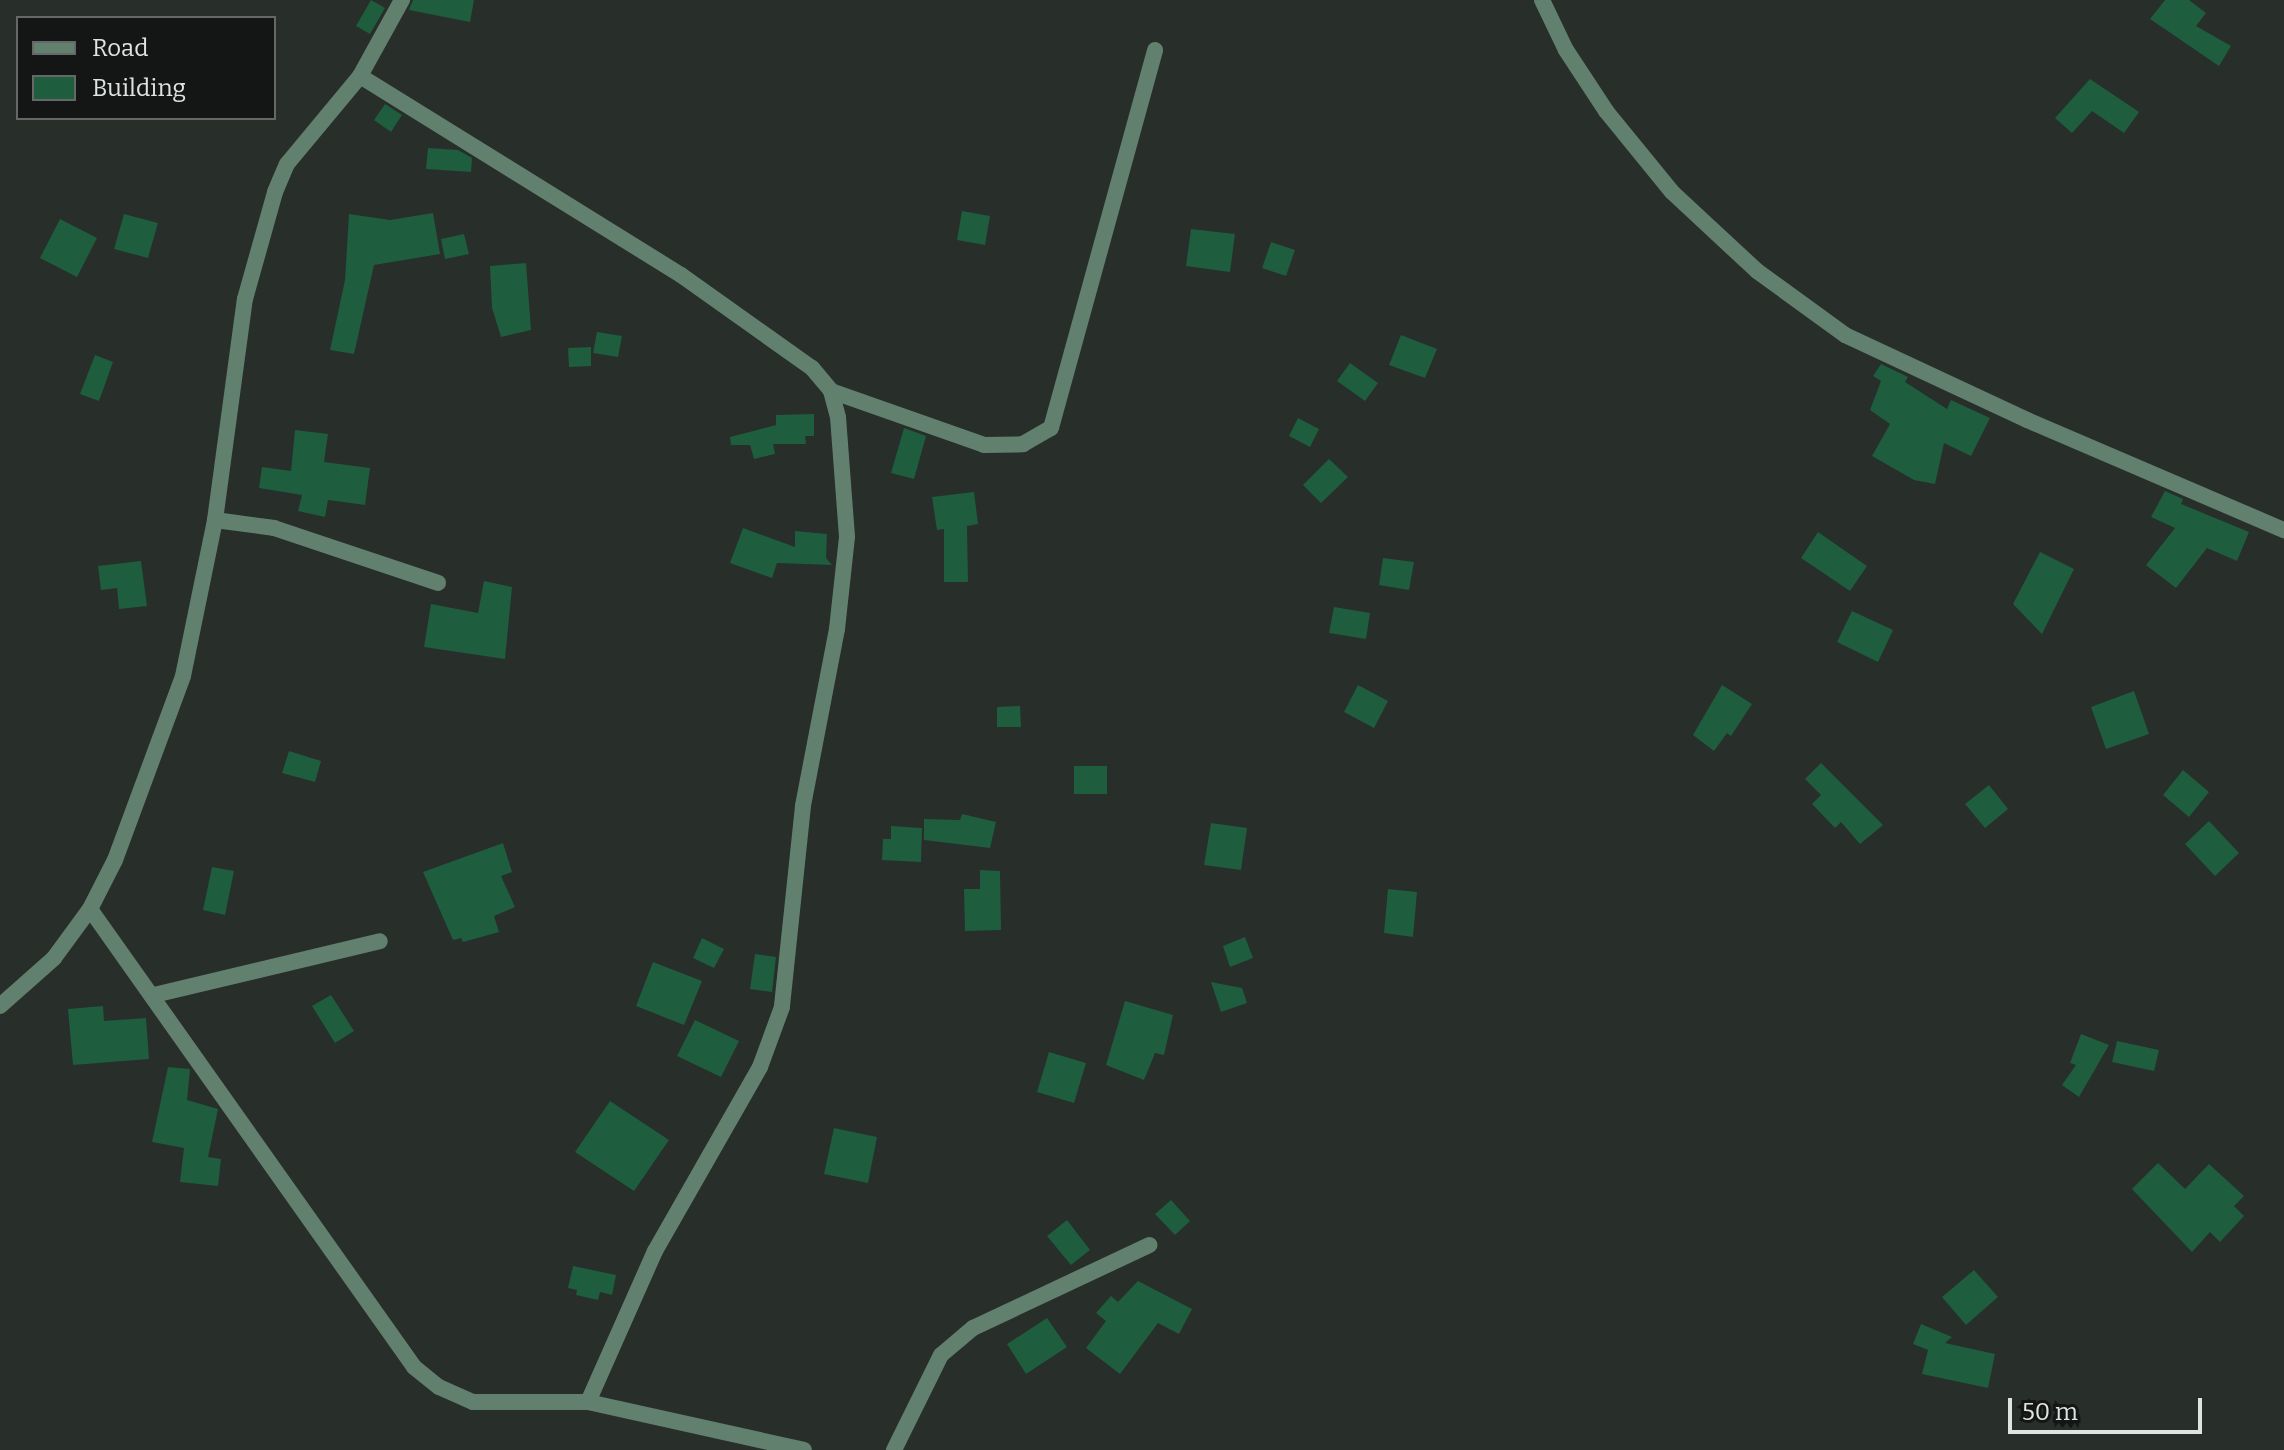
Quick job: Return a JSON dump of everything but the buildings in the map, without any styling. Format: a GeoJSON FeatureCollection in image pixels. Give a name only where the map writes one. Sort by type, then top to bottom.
{"type":"FeatureCollection","features":[{"type":"Feature","properties":{"kind":"street"},"geometry":{"type":"LineString","coordinates":[[0,1006],[54,958],[90,909],[115,860],[183,676],[215,520],[245,299],[275,192],[287,164],[360,76],[402,0]]}},
{"type":"Feature","properties":{"kind":"street"},"geometry":{"type":"LineString","coordinates":[[1542,0],[1566,50],[1606,111],[1672,192],[1757,271],[1845,335],[2027,420],[2284,530]]}},
{"type":"Feature","properties":{"kind":"street"},"geometry":{"type":"LineString","coordinates":[[831,391],[984,445],[1023,444],[1051,428],[1155,50]]}},
{"type":"Feature","properties":{"kind":"street"},"geometry":{"type":"LineString","coordinates":[[360,76],[681,275],[812,368],[831,391],[841,446],[847,537],[837,629],[803,806],[782,1007],[760,1067],[655,1251],[588,1402]]}},
{"type":"Feature","properties":{"kind":"street"},"geometry":{"type":"LineString","coordinates":[[215,520],[274,528],[438,583]]}},
{"type":"Feature","properties":{"kind":"street"},"geometry":{"type":"LineString","coordinates":[[90,909],[154,995],[414,1367],[439,1387],[473,1402],[588,1402],[804,1450]]}},
{"type":"Feature","properties":{"kind":"street"},"geometry":{"type":"LineString","coordinates":[[154,995],[380,941]]}},
{"type":"Feature","properties":{"kind":"street"},"geometry":{"type":"LineString","coordinates":[[894,1450],[941,1355],[973,1328],[1149,1245]]}}]}
